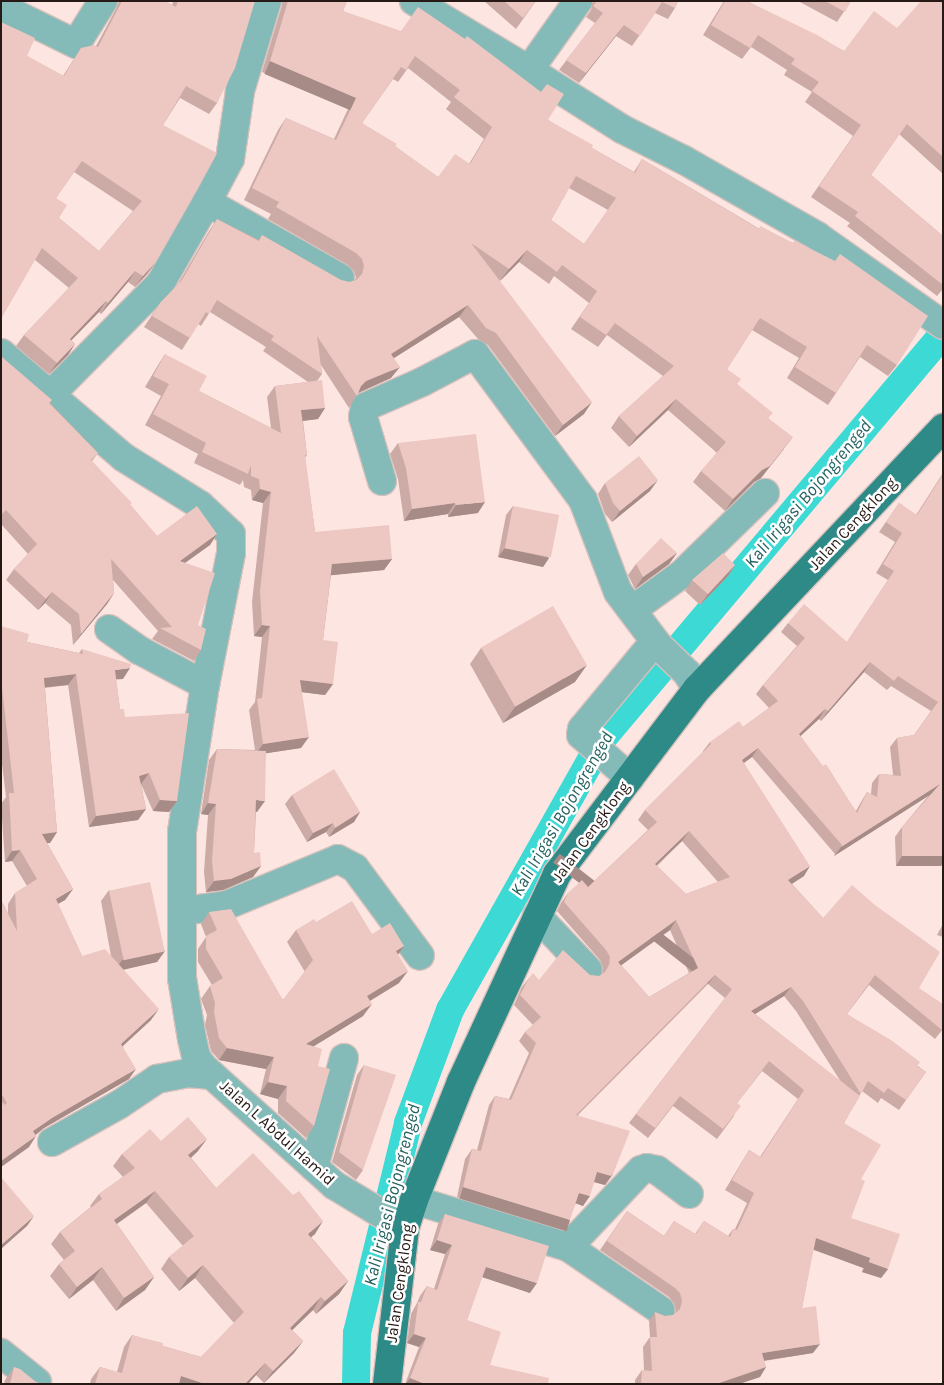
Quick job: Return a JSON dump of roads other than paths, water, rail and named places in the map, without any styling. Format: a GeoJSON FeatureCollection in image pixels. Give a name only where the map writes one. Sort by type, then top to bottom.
{"type":"FeatureCollection","features":[{"type":"Feature","properties":{"kind":"main road","name":"Jalan Cengklong"},"geometry":{"type":"LineString","coordinates":[[387,1384],[398,1223],[414,1200],[461,1082],[557,874],[622,771],[692,681],[943,428]]}},
{"type":"Feature","properties":{"kind":"street"},"geometry":{"type":"LineString","coordinates":[[1,9],[76,44],[103,1]]}},
{"type":"Feature","properties":{"kind":"street"},"geometry":{"type":"LineString","coordinates":[[1,353],[50,395],[160,284],[208,202],[230,159],[240,91],[267,1]]}},
{"type":"Feature","properties":{"kind":"street"},"geometry":{"type":"LineString","coordinates":[[414,1],[529,70],[622,129],[684,160],[816,236],[937,320]]}},
{"type":"Feature","properties":{"kind":"street"},"geometry":{"type":"LineString","coordinates":[[529,70],[578,1]]}},
{"type":"Feature","properties":{"kind":"street"},"geometry":{"type":"LineString","coordinates":[[208,202],[340,278]]}},
{"type":"Feature","properties":{"kind":"street"},"geometry":{"type":"LineString","coordinates":[[382,481],[363,417],[366,407],[422,382],[475,354],[583,500],[618,592],[657,643],[692,681]]}},
{"type":"Feature","properties":{"kind":"street","name":"Jalan L Abdul Hamid"},"geometry":{"type":"LineString","coordinates":[[50,395],[123,457],[200,505],[230,532],[232,537],[205,685],[182,832],[182,978],[196,1057],[212,1075],[334,1185],[398,1223]]}},
{"type":"Feature","properties":{"kind":"street"},"geometry":{"type":"LineString","coordinates":[[632,610],[682,574],[765,493]]}},
{"type":"Feature","properties":{"kind":"street"},"geometry":{"type":"LineString","coordinates":[[109,629],[139,650],[205,685]]}},
{"type":"Feature","properties":{"kind":"street"},"geometry":{"type":"LineString","coordinates":[[622,771],[581,735],[582,729],[657,643]]}},
{"type":"Feature","properties":{"kind":"street"},"geometry":{"type":"LineString","coordinates":[[183,911],[227,904],[338,859],[355,868],[420,956]]}},
{"type":"Feature","properties":{"kind":"street"},"geometry":{"type":"LineString","coordinates":[[537,916],[588,970]]}},
{"type":"Feature","properties":{"kind":"street"},"geometry":{"type":"LineString","coordinates":[[314,1167],[344,1058]]}},
{"type":"Feature","properties":{"kind":"street"},"geometry":{"type":"LineString","coordinates":[[52,1142],[120,1104],[158,1079],[188,1074],[212,1075]]}},
{"type":"Feature","properties":{"kind":"street"},"geometry":{"type":"LineString","coordinates":[[568,1247],[640,1170],[646,1168],[657,1170],[689,1194]]}},
{"type":"Feature","properties":{"kind":"street"},"geometry":{"type":"LineString","coordinates":[[414,1200],[568,1247],[660,1310]]}},
{"type":"Feature","properties":{"kind":"street"},"geometry":{"type":"LineString","coordinates":[[1,1353],[37,1382]]}},
{"type":"Feature","properties":{"kind":"waterway","name":"Kali Irigasi Bojongrenged"},"geometry":{"type":"LineString","coordinates":[[356,1384],[357,1333],[408,1123],[450,1010],[603,738],[943,334]]}}]}
